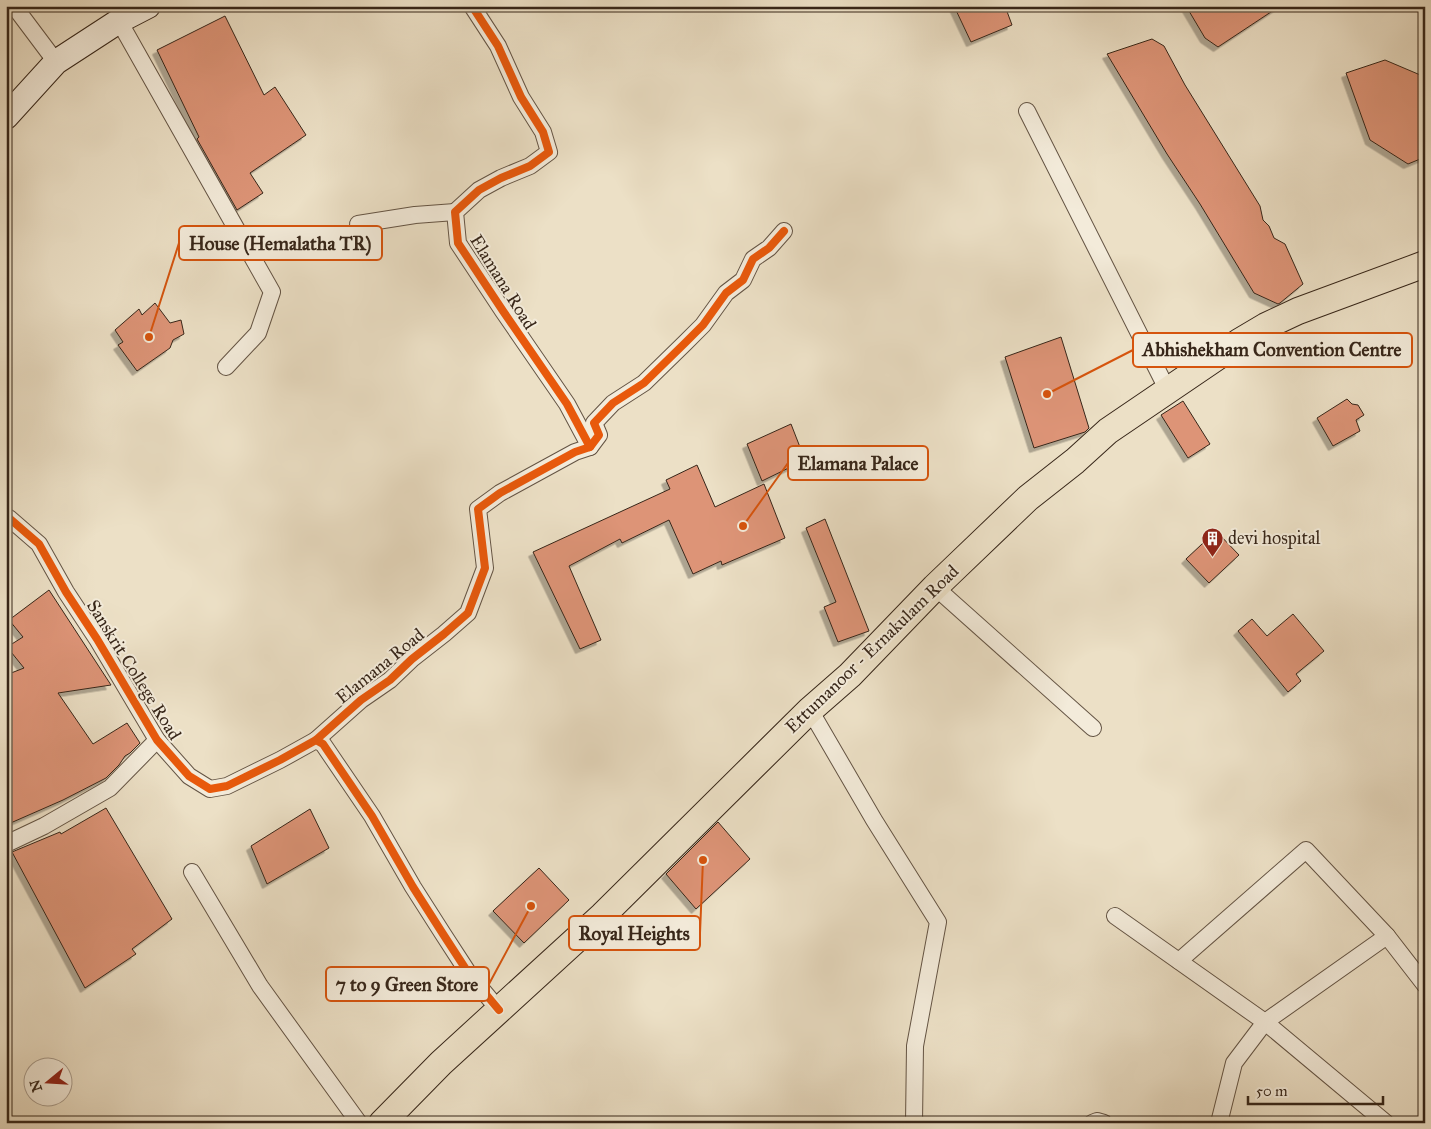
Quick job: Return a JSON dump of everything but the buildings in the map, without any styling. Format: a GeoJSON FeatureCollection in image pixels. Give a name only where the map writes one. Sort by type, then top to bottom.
{"type":"FeatureCollection","features":[{"type":"Feature","properties":{"kind":"main road","name":"Ettumanoor - Ernakulam Road"},"geometry":{"type":"LineString","coordinates":[[382,1123],[441,1063],[603,915],[810,710],[850,676],[935,587],[1028,498],[1075,461],[1108,431],[1239,342],[1266,326],[1425,264]]}},
{"type":"Feature","properties":{"kind":"street"},"geometry":{"type":"LineString","coordinates":[[14,6],[56,62]]}},
{"type":"Feature","properties":{"kind":"street"},"geometry":{"type":"LineString","coordinates":[[6,117],[56,62],[120,21],[148,6]]}},
{"type":"Feature","properties":{"kind":"street"},"geometry":{"type":"LineString","coordinates":[[358,224],[455,212],[479,190],[530,166],[549,152],[544,132],[521,97],[498,46],[472,6]]}},
{"type":"Feature","properties":{"kind":"street"},"geometry":{"type":"LineString","coordinates":[[120,21],[272,292],[258,333],[226,367]]}},
{"type":"Feature","properties":{"kind":"street"},"geometry":{"type":"LineString","coordinates":[[1027,111],[1168,391]]}},
{"type":"Feature","properties":{"kind":"street","name":"Elamana Road"},"geometry":{"type":"LineString","coordinates":[[316,740],[361,700],[390,680],[412,659],[468,613],[485,568],[478,509],[500,493],[575,452],[590,447],[567,404],[458,243],[455,212]]}},
{"type":"Feature","properties":{"kind":"street"},"geometry":{"type":"LineString","coordinates":[[590,447],[600,435],[594,423],[613,403],[644,383],[685,343],[702,325],[726,293],[743,280],[752,259],[769,248],[784,231]]}},
{"type":"Feature","properties":{"kind":"street","name":"Sanskrit College Road"},"geometry":{"type":"LineString","coordinates":[[6,518],[9,518],[39,544],[66,592],[98,639],[158,740],[189,776],[210,789],[227,786],[316,740]]}},
{"type":"Feature","properties":{"kind":"street"},"geometry":{"type":"LineString","coordinates":[[935,587],[1093,728]]}},
{"type":"Feature","properties":{"kind":"street"},"geometry":{"type":"LineString","coordinates":[[810,710],[874,820],[938,922],[915,1046],[914,1123]]}},
{"type":"Feature","properties":{"kind":"street"},"geometry":{"type":"LineString","coordinates":[[6,844],[44,826],[110,788],[158,740]]}},
{"type":"Feature","properties":{"kind":"street"},"geometry":{"type":"LineString","coordinates":[[316,740],[323,744],[372,816],[413,887],[469,974],[499,1010]]}},
{"type":"Feature","properties":{"kind":"street"},"geometry":{"type":"LineString","coordinates":[[1178,961],[1306,850],[1386,936],[1425,985]]}},
{"type":"Feature","properties":{"kind":"street"},"geometry":{"type":"LineString","coordinates":[[192,872],[260,986],[359,1123]]}},
{"type":"Feature","properties":{"kind":"street"},"geometry":{"type":"LineString","coordinates":[[1115,916],[1265,1022],[1386,1123]]}},
{"type":"Feature","properties":{"kind":"street"},"geometry":{"type":"LineString","coordinates":[[1219,1123],[1234,1063],[1265,1022],[1386,936]]}},
{"type":"Feature","properties":{"kind":"street"},"geometry":{"type":"LineString","coordinates":[[1092,1123],[1097,1121],[1104,1123]]}},
{"type":"Feature","properties":{"kind":"cycle path"},"geometry":{"type":"LineString","coordinates":[[472,6],[498,46],[521,97],[543,132],[549,152],[530,166],[479,190],[455,212],[458,243],[567,404],[590,447]]}},
{"type":"Feature","properties":{"kind":"cycle path"},"geometry":{"type":"LineString","coordinates":[[316,740],[361,700],[390,680],[412,659],[468,613],[485,568],[478,509],[500,493],[575,452],[590,447],[599,435],[594,423],[613,403],[644,383],[703,325],[726,293],[743,280],[753,259],[769,248],[784,231]]}},
{"type":"Feature","properties":{"kind":"cycle path"},"geometry":{"type":"LineString","coordinates":[[6,518],[9,518],[39,544],[66,592],[97,639],[157,740],[189,776],[210,789],[227,786],[316,740],[323,744],[372,816],[413,887],[469,974],[499,1010]]}},
{"type":"Feature","properties":{"kind":"place","name":"House (Hemalatha TR)"},"geometry":{"type":"Point","coordinates":[149,337]}},
{"type":"Feature","properties":{"kind":"place","name":"Abhishekham Convention Centre"},"geometry":{"type":"Point","coordinates":[1047,394]}},
{"type":"Feature","properties":{"kind":"place","name":"Elamana Palace"},"geometry":{"type":"Point","coordinates":[743,526]}},
{"type":"Feature","properties":{"kind":"place","name":"devi hospital"},"geometry":{"type":"Point","coordinates":[1212,557]}},
{"type":"Feature","properties":{"kind":"place","name":"Royal Heights"},"geometry":{"type":"Point","coordinates":[703,860]}},
{"type":"Feature","properties":{"kind":"place","name":"7 to 9 Green Store"},"geometry":{"type":"Point","coordinates":[531,906]}}]}
